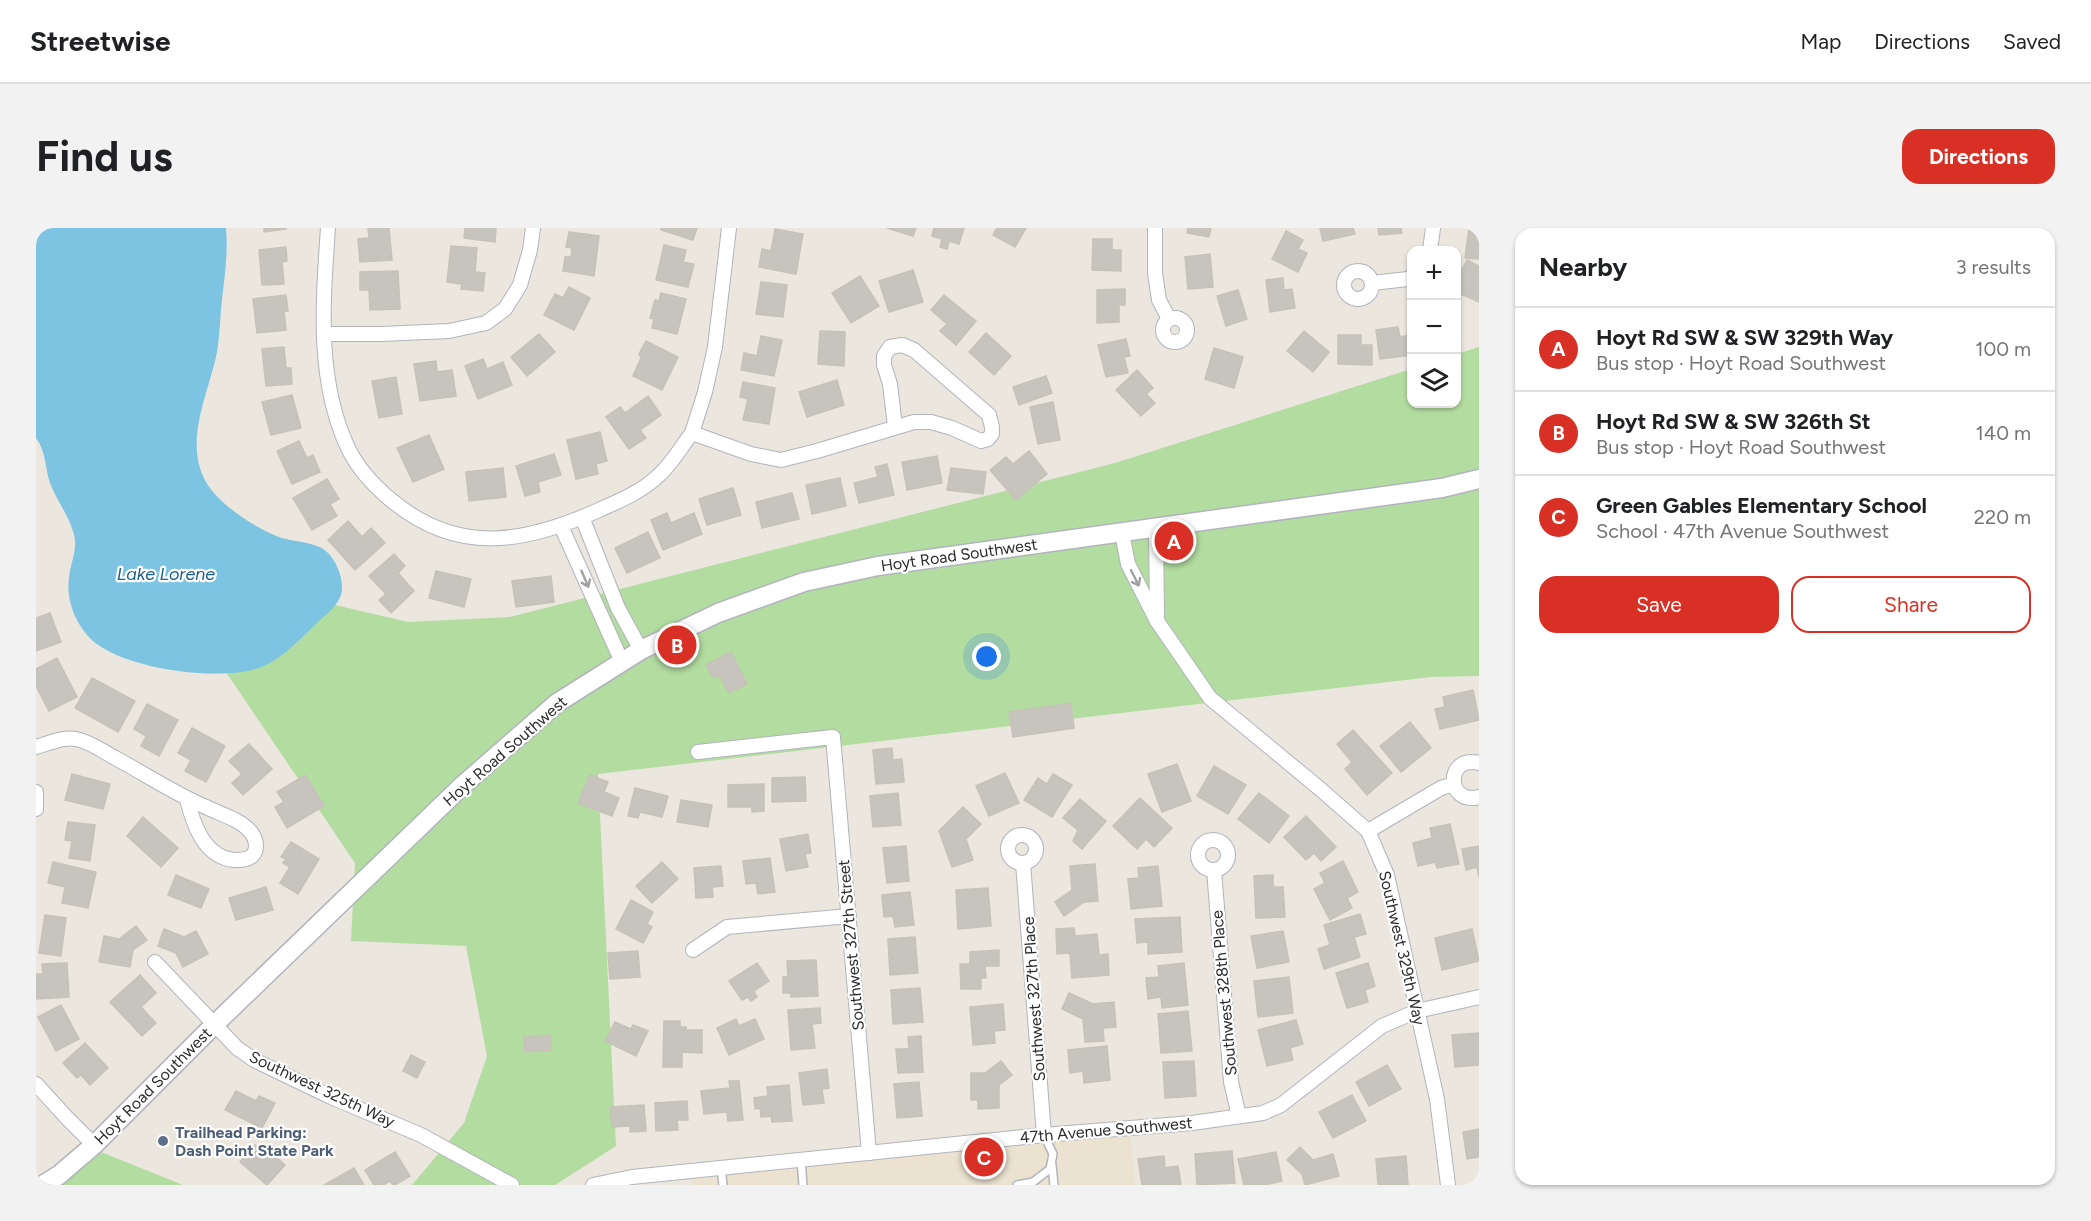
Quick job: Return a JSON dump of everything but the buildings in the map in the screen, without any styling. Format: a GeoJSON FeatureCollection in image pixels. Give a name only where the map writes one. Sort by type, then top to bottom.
{"type":"FeatureCollection","features":[{"type":"Feature","properties":{"kind":"main road","name":"Hoyt Road Southwest"},"geometry":{"type":"LineString","coordinates":[[44,1185],[94,1145],[215,1024],[464,785],[557,703],[641,650],[718,613],[804,582],[878,566],[1442,488],[1479,479]]}},
{"type":"Feature","properties":{"kind":"street"},"geometry":{"type":"LineString","coordinates":[[328,228],[325,271],[326,366],[335,415],[349,450],[371,484],[409,515],[446,533],[483,538],[520,537],[561,526],[635,494],[660,475],[692,433],[705,392],[715,347],[729,228]]}},
{"type":"Feature","properties":{"kind":"street"},"geometry":{"type":"LineString","coordinates":[[325,334],[449,331],[486,323],[505,309],[520,285],[530,250],[533,228]]}},
{"type":"Feature","properties":{"kind":"street"},"geometry":{"type":"LineString","coordinates":[[1155,228],[1155,273],[1159,300],[1169,319]]}},
{"type":"Feature","properties":{"kind":"street"},"geometry":{"type":"LineString","coordinates":[[1431,246],[1434,228]]}},
{"type":"Feature","properties":{"kind":"street"},"geometry":{"type":"LineString","coordinates":[[1372,284],[1407,279]]}},
{"type":"Feature","properties":{"kind":"street"},"geometry":{"type":"LineString","coordinates":[[692,433],[751,454],[781,460],[914,422],[932,422],[981,441],[988,439],[992,434],[989,415],[914,350],[902,345],[890,347],[884,356],[895,427]]}},
{"type":"Feature","properties":{"kind":"street"},"geometry":{"type":"LineString","coordinates":[[582,517],[618,608],[641,650]]}},
{"type":"Feature","properties":{"kind":"street"},"geometry":{"type":"LineString","coordinates":[[561,526],[622,662]]}},
{"type":"Feature","properties":{"kind":"street"},"geometry":{"type":"LineString","coordinates":[[1156,528],[1157,621]]}},
{"type":"Feature","properties":{"kind":"street","name":"Southwest 329th Way"},"geometry":{"type":"LineString","coordinates":[[1122,532],[1128,564],[1157,621],[1210,698],[1368,831],[1387,875],[1437,1099],[1448,1185]]}},
{"type":"Feature","properties":{"kind":"street","name":"Southwest 327th Street"},"geometry":{"type":"LineString","coordinates":[[698,752],[833,737],[869,1153]]}},
{"type":"Feature","properties":{"kind":"street"},"geometry":{"type":"LineString","coordinates":[[36,747],[63,739],[81,740],[99,749],[187,799],[245,826],[255,838],[256,848],[252,855],[246,859],[233,860],[212,850],[198,833],[187,799]]}},
{"type":"Feature","properties":{"kind":"street"},"geometry":{"type":"LineString","coordinates":[[1479,763],[1470,761],[1459,766],[1455,772],[1454,784],[1461,795],[1467,798],[1479,797]]}},
{"type":"Feature","properties":{"kind":"street"},"geometry":{"type":"LineString","coordinates":[[1368,831],[1442,788],[1454,784]]}},
{"type":"Feature","properties":{"kind":"street"},"geometry":{"type":"LineString","coordinates":[[36,792],[36,809]]}},
{"type":"Feature","properties":{"kind":"street","name":"Southwest 327th Place"},"geometry":{"type":"LineString","coordinates":[[1023,863],[1044,1135]]}},
{"type":"Feature","properties":{"kind":"street","name":"Southwest 328th Place"},"geometry":{"type":"LineString","coordinates":[[1214,870],[1231,1082],[1239,1116]]}},
{"type":"Feature","properties":{"kind":"street"},"geometry":{"type":"LineString","coordinates":[[693,950],[727,927],[849,916]]}},
{"type":"Feature","properties":{"kind":"street","name":"Southwest 325th Way"},"geometry":{"type":"LineString","coordinates":[[155,962],[237,1048],[273,1070],[421,1135],[512,1185]]}},
{"type":"Feature","properties":{"kind":"street","name":"47th Avenue Southwest"},"geometry":{"type":"LineString","coordinates":[[593,1185],[632,1177],[1044,1135],[1214,1121],[1263,1113],[1281,1105],[1382,1026],[1417,1011],[1479,997]]}},
{"type":"Feature","properties":{"kind":"street"},"geometry":{"type":"LineString","coordinates":[[36,1084],[94,1145]]}},
{"type":"Feature","properties":{"kind":"lane"},"geometry":{"type":"LineString","coordinates":[[1017,1185],[1040,1178],[1050,1169],[1053,1154],[1044,1135]]}},
{"type":"Feature","properties":{"kind":"lane"},"geometry":{"type":"LineString","coordinates":[[801,1160],[803,1185]]}},
{"type":"Feature","properties":{"kind":"lane"},"geometry":{"type":"LineString","coordinates":[[1052,1162],[1054,1185]]}},
{"type":"Feature","properties":{"kind":"lane"},"geometry":{"type":"LineString","coordinates":[[721,1168],[723,1185]]}},
{"type":"Feature","properties":{"kind":"shaded area"},"geometry":{"type":"Polygon","coordinates":[[[1130,1129],[1135,1185],[693,1185],[692,1172],[1130,1129]]]}},
{"type":"Feature","properties":{"kind":"green space"},"geometry":{"type":"Polygon","coordinates":[[[1479,347],[1479,676],[1431,677],[598,774],[616,1146],[555,1185],[412,1185],[464,1123],[487,1056],[466,946],[351,941],[355,863],[226,672],[258,668],[297,642],[335,605],[408,622],[510,617],[1115,463],[1407,370],[1407,408],[1461,408],[1461,353],[1479,347]]]}},
{"type":"Feature","properties":{"kind":"green space"},"geometry":{"type":"Polygon","coordinates":[[[101,1152],[183,1185],[61,1185],[101,1152]]]}},
{"type":"Feature","properties":{"kind":"water","name":"Lake Lorene"},"geometry":{"type":"Polygon","coordinates":[[[36,228],[226,228],[226,264],[218,345],[197,434],[200,466],[212,491],[229,508],[272,534],[323,549],[336,564],[342,582],[342,592],[334,607],[275,660],[259,668],[241,672],[219,674],[168,670],[143,664],[101,647],[87,635],[78,623],[72,608],[68,586],[75,540],[68,518],[50,483],[44,454],[36,438],[36,228]]]}},
{"type":"Feature","properties":{"kind":"place","name":"Hoyt Rd SW & SW 329th Way"},"geometry":{"type":"Point","coordinates":[1174,541]}},
{"type":"Feature","properties":{"kind":"place","name":"Hoyt Rd SW & SW 326th St"},"geometry":{"type":"Point","coordinates":[677,645]}},
{"type":"Feature","properties":{"kind":"place","name":"Trailhead Parking: Dash Point State Park"},"geometry":{"type":"Point","coordinates":[163,1141]}},
{"type":"Feature","properties":{"kind":"place","name":"Green Gables Elementary School"},"geometry":{"type":"Point","coordinates":[984,1157]}}]}
